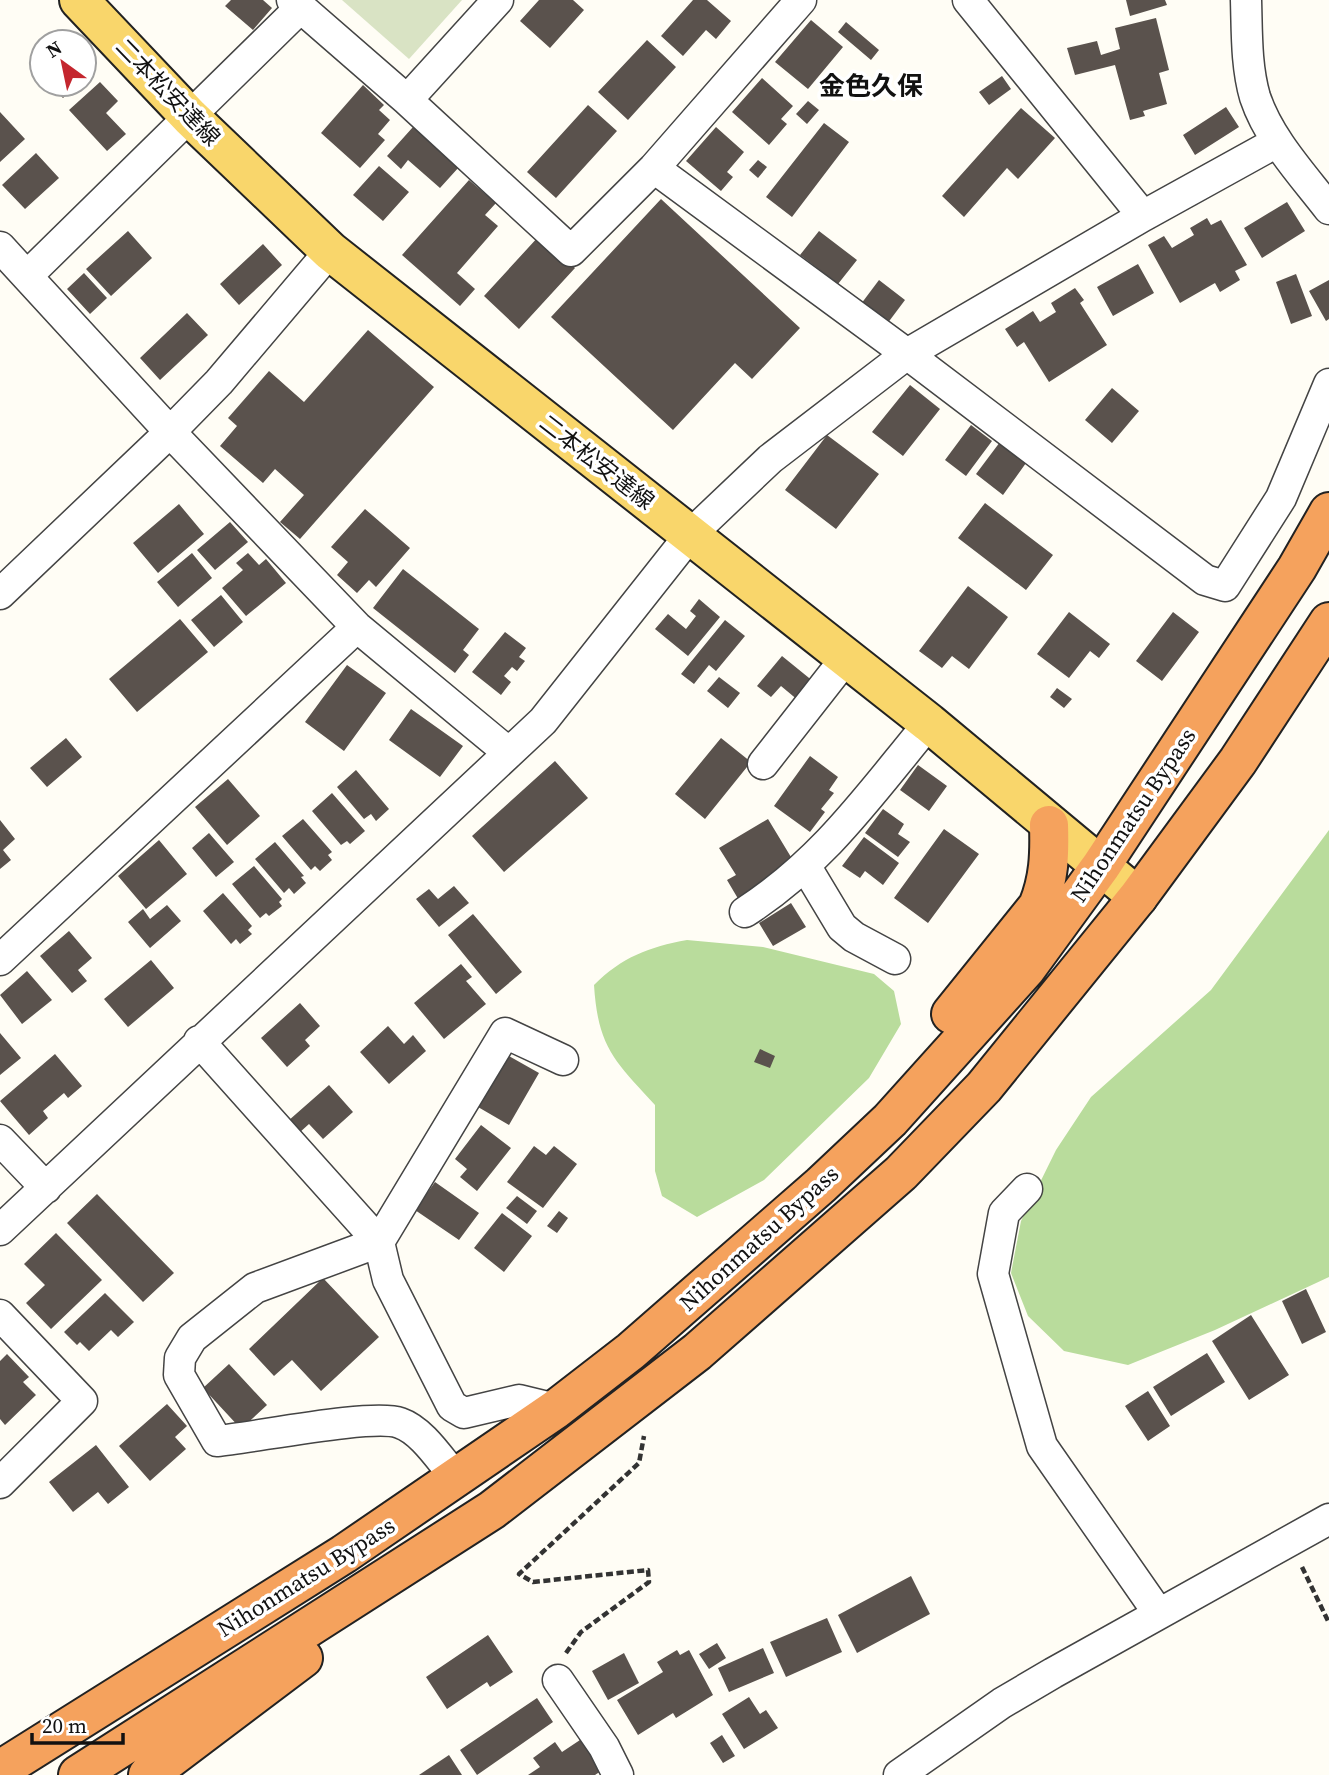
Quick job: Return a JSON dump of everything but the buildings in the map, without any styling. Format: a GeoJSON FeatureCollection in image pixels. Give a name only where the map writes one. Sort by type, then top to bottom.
{"type":"FeatureCollection","features":[{"type":"Feature","properties":{"kind":"highway","name":"Nihonmatsu Bypass"},"geometry":{"type":"LineString","coordinates":[[0,1770],[457,1479],[556,1409],[631,1351],[821,1185],[890,1120],[1026,968],[1101,866],[1297,568],[1329,512]]}},
{"type":"Feature","properties":{"kind":"highway","name":"Nihonmatsu Bypass"},"geometry":{"type":"LineString","coordinates":[[78,1775],[492,1510],[653,1387],[901,1173],[984,1087],[1138,897],[1238,761],[1329,622]]}},
{"type":"Feature","properties":{"kind":"highway"},"geometry":{"type":"LineString","coordinates":[[821,1185],[846,1140],[1038,906],[1046,887],[1051,859],[1049,825]]}},
{"type":"Feature","properties":{"kind":"highway"},"geometry":{"type":"LineString","coordinates":[[148,1775],[492,1510]]}},
{"type":"Feature","properties":{"kind":"main road","name":"二本松安達線"},"geometry":{"type":"LineString","coordinates":[[79,0],[190,117],[330,251],[929,723],[1138,897]]}},
{"type":"Feature","properties":{"kind":"street"},"geometry":{"type":"LineString","coordinates":[[407,100],[498,0]]}},
{"type":"Feature","properties":{"kind":"street"},"geometry":{"type":"LineString","coordinates":[[968,0],[1143,216]]}},
{"type":"Feature","properties":{"kind":"street"},"geometry":{"type":"LineString","coordinates":[[1246,0],[1249,67],[1265,120],[1278,142],[1329,209]]}},
{"type":"Feature","properties":{"kind":"street"},"geometry":{"type":"LineString","coordinates":[[27,276],[190,117],[296,4],[407,100],[571,251],[654,168],[788,4]]}},
{"type":"Feature","properties":{"kind":"street"},"geometry":{"type":"LineString","coordinates":[[0,1230],[543,721],[690,535],[770,459],[907,354],[1143,216],[1278,142]]}},
{"type":"Feature","properties":{"kind":"street"},"geometry":{"type":"LineString","coordinates":[[654,168],[907,354],[1205,580],[1224,586],[1281,498],[1329,384]]}},
{"type":"Feature","properties":{"kind":"street"},"geometry":{"type":"LineString","coordinates":[[0,247],[170,432],[357,627],[509,753]]}},
{"type":"Feature","properties":{"kind":"street"},"geometry":{"type":"LineString","coordinates":[[0,594],[219,382],[330,251]]}},
{"type":"Feature","properties":{"kind":"street"},"geometry":{"type":"LineString","coordinates":[[0,961],[357,627]]}},
{"type":"Feature","properties":{"kind":"street"},"geometry":{"type":"LineString","coordinates":[[763,764],[846,658]]}},
{"type":"Feature","properties":{"kind":"street"},"geometry":{"type":"LineString","coordinates":[[745,912],[822,853],[929,723]]}},
{"type":"Feature","properties":{"kind":"street"},"geometry":{"type":"LineString","coordinates":[[806,867],[842,927],[854,937],[895,959]]}},
{"type":"Feature","properties":{"kind":"street"},"geometry":{"type":"LineString","coordinates":[[457,1479],[419,1435],[399,1422],[342,1424],[216,1441],[178,1375],[180,1358],[192,1338],[255,1288],[379,1242],[505,1033],[563,1060]]}},
{"type":"Feature","properties":{"kind":"street"},"geometry":{"type":"LineString","coordinates":[[199,1041],[379,1242],[388,1280],[452,1406],[464,1413],[519,1400],[556,1409]]}},
{"type":"Feature","properties":{"kind":"street"},"geometry":{"type":"LineString","coordinates":[[0,1140],[46,1188]]}},
{"type":"Feature","properties":{"kind":"street"},"geometry":{"type":"LineString","coordinates":[[1027,1189],[1004,1213],[993,1274],[1042,1446],[1159,1614]]}},
{"type":"Feature","properties":{"kind":"street"},"geometry":{"type":"LineString","coordinates":[[0,1315],[82,1401],[0,1483]]}},
{"type":"Feature","properties":{"kind":"street"},"geometry":{"type":"LineString","coordinates":[[899,1775],[1002,1703],[1329,1519]]}},
{"type":"Feature","properties":{"kind":"street"},"geometry":{"type":"LineString","coordinates":[[558,1680],[604,1747],[618,1775]]}},
{"type":"Feature","properties":{"kind":"path"},"geometry":{"type":"LineString","coordinates":[[558,1680],[556,1666],[581,1632],[649,1581],[648,1570],[533,1582],[519,1573],[639,1463],[653,1387]]}},
{"type":"Feature","properties":{"kind":"path"},"geometry":{"type":"LineString","coordinates":[[1289,1541],[1329,1623]]}},
{"type":"Feature","properties":{"kind":"green space"},"geometry":{"type":"Polygon","coordinates":[[[342,0],[462,0],[409,59],[342,0]]]}},
{"type":"Feature","properties":{"kind":"green space"},"geometry":{"type":"Polygon","coordinates":[[[1329,830],[1329,1277],[1215,1330],[1128,1365],[1064,1351],[1028,1316],[1011,1273],[1021,1221],[1056,1150],[1091,1097],[1211,990],[1329,830]]]}},
{"type":"Feature","properties":{"kind":"green space"},"geometry":{"type":"Polygon","coordinates":[[[687,940],[763,947],[874,974],[894,991],[901,1024],[869,1078],[764,1180],[697,1217],[662,1196],[655,1171],[655,1105],[629,1077],[611,1052],[600,1024],[594,985],[626,960],[660,946],[687,940]]]}},
{"type":"Feature","properties":{"kind":"district","name":"金色久保"},"geometry":{"type":"Point","coordinates":[871,86]}}]}
